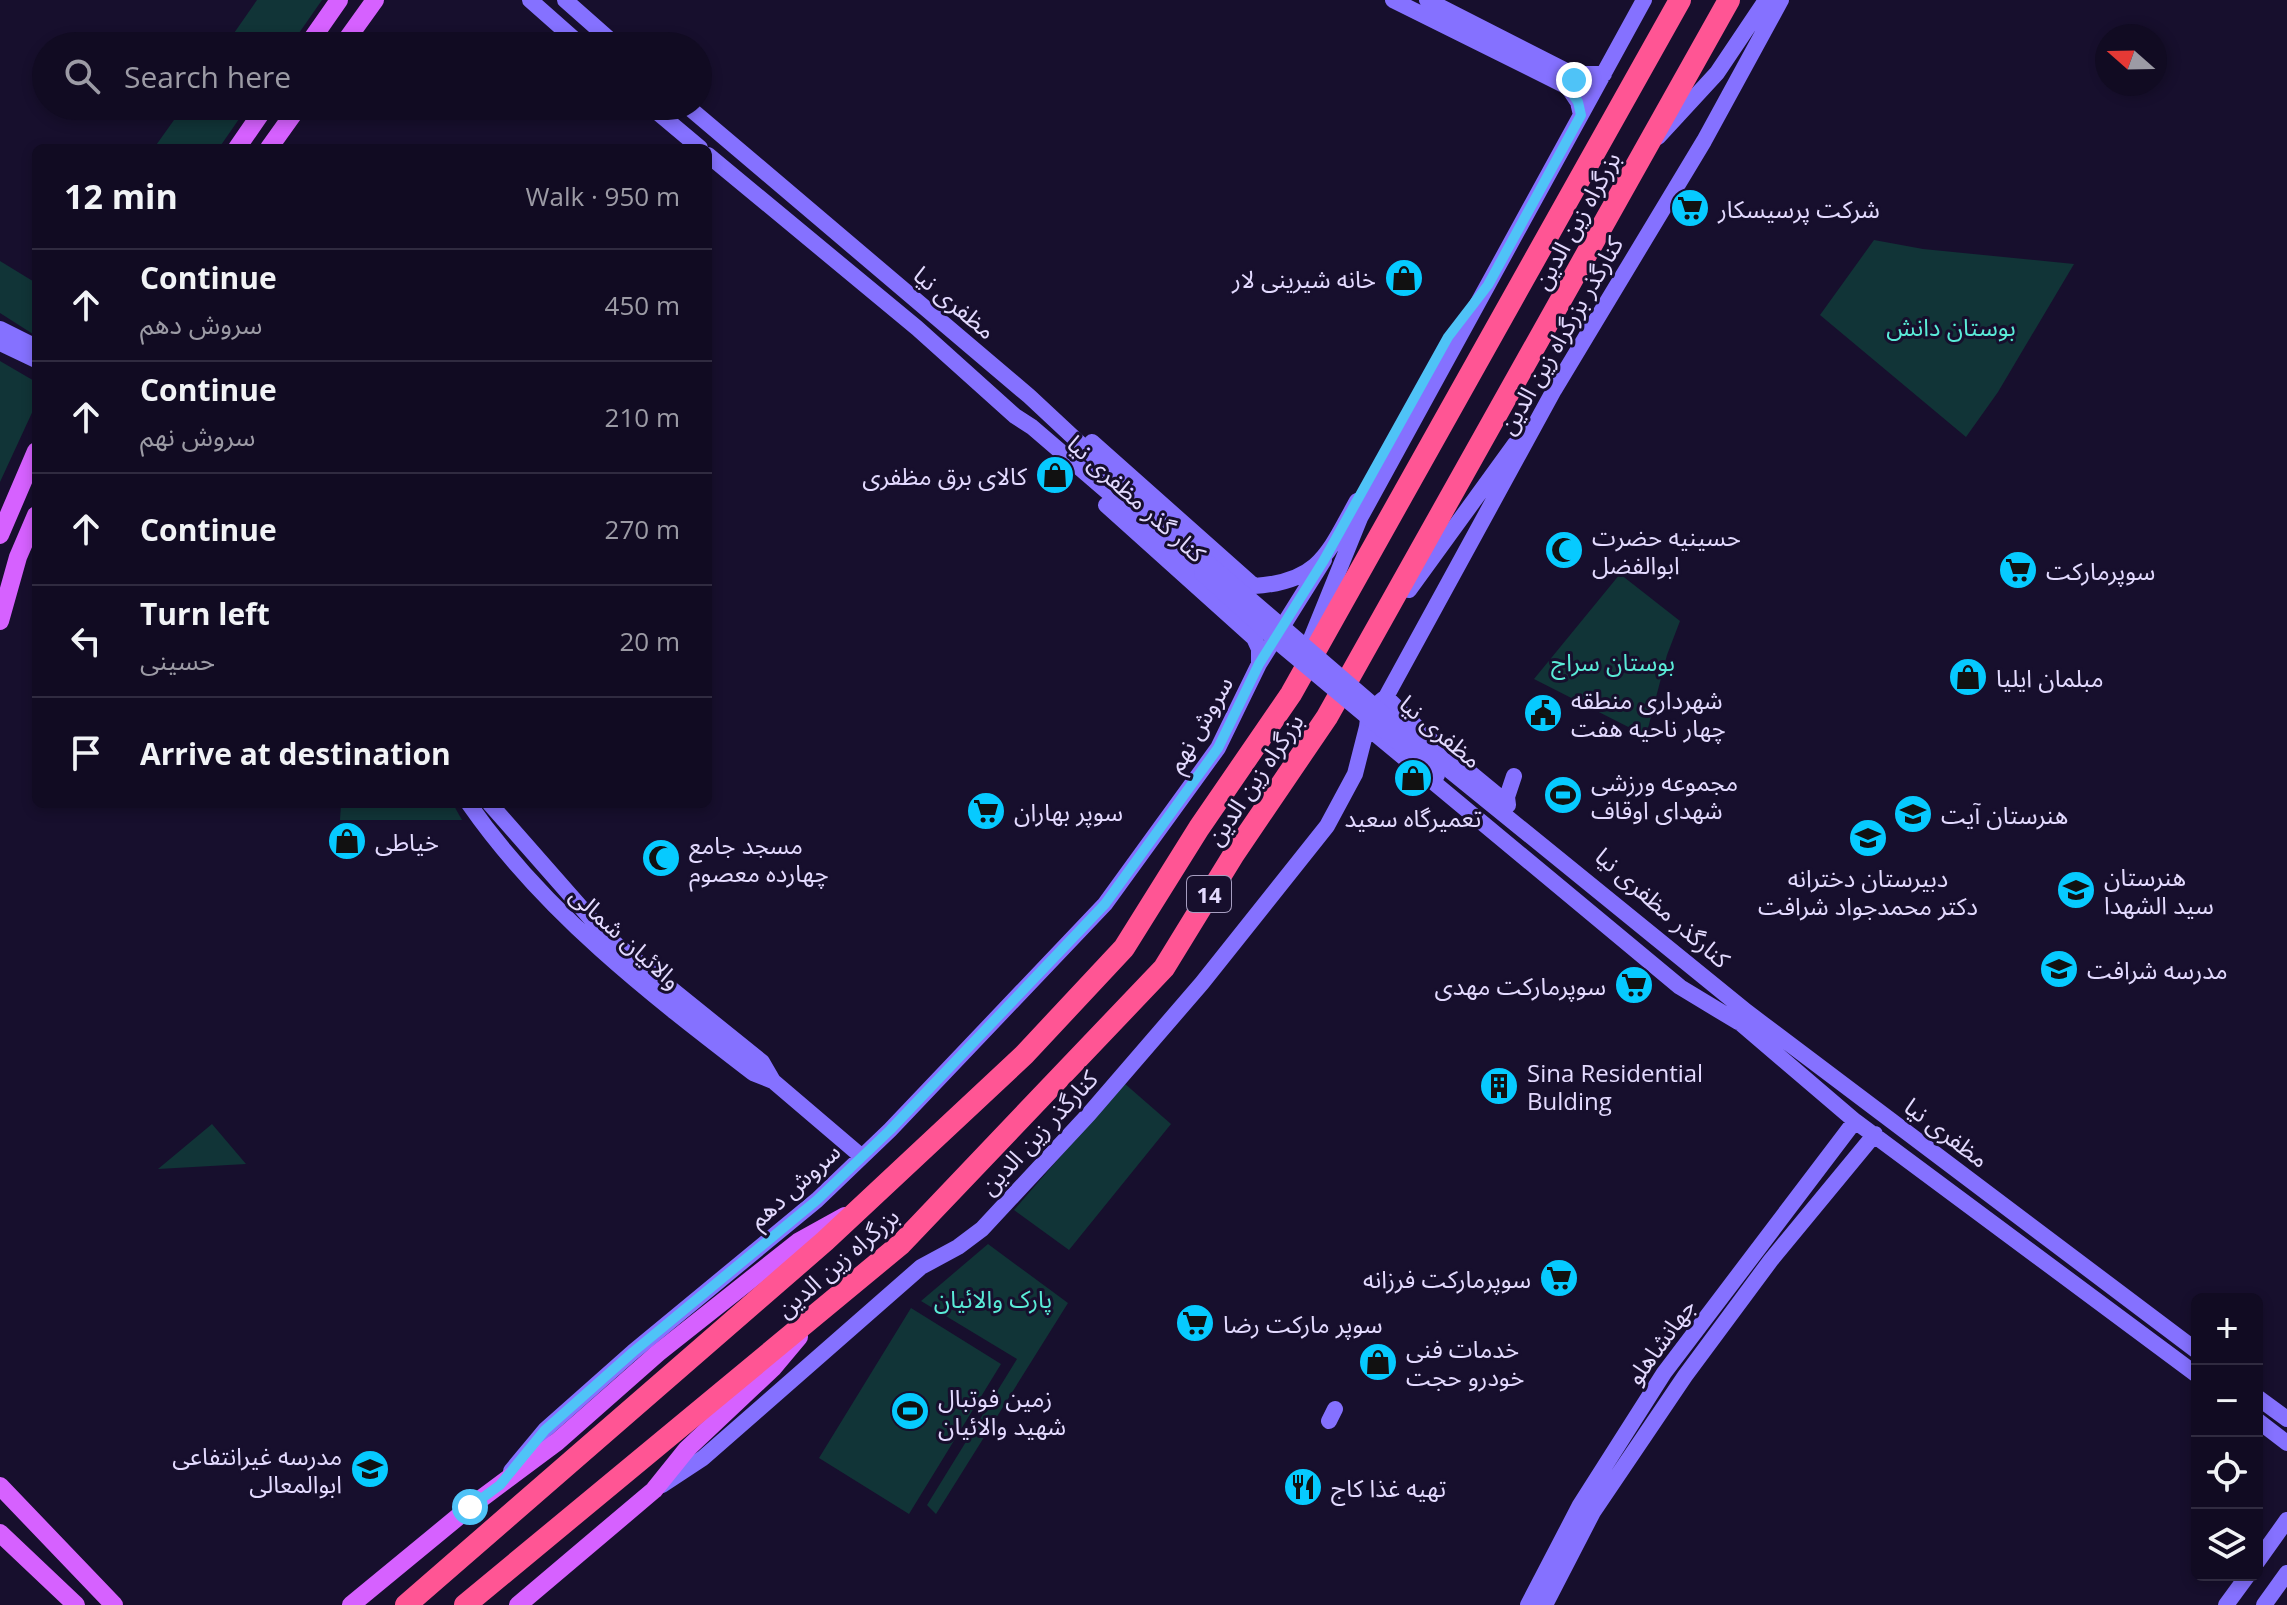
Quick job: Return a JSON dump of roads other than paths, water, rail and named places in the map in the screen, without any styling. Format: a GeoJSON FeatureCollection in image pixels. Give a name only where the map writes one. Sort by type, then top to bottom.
{"type":"FeatureCollection","features":[{"type":"Feature","properties":{"kind":"highway","name":"بزرگراه زین الدین"},"geometry":{"type":"LineString","coordinates":[[406,1605],[825,1241],[1024,1055],[1124,948],[1199,828],[1291,694],[1680,0]]}},
{"type":"Feature","properties":{"kind":"highway","name":"بزرگراه زین الدین"},"geometry":{"type":"LineString","coordinates":[[465,1605],[901,1244],[1164,968],[1234,854],[1327,717],[1729,0]]}},
{"type":"Feature","properties":{"kind":"main road"},"geometry":{"type":"LineString","coordinates":[[317,32],[339,0]]}},
{"type":"Feature","properties":{"kind":"main road"},"geometry":{"type":"LineString","coordinates":[[352,32],[375,0]]}},
{"type":"Feature","properties":{"kind":"main road"},"geometry":{"type":"LineString","coordinates":[[530,0],[566,32]]}},
{"type":"Feature","properties":{"kind":"main road"},"geometry":{"type":"LineString","coordinates":[[565,0],[601,32]]}},
{"type":"Feature","properties":{"kind":"main road"},"geometry":{"type":"LineString","coordinates":[[1393,0],[1570,81],[1604,74]]}},
{"type":"Feature","properties":{"kind":"main road"},"geometry":{"type":"LineString","coordinates":[[1427,0],[1570,81],[1581,115]]}},
{"type":"Feature","properties":{"kind":"main road"},"geometry":{"type":"LineString","coordinates":[[1291,694],[1328,590],[1360,518],[1644,0]]}},
{"type":"Feature","properties":{"kind":"main road"},"geometry":{"type":"LineString","coordinates":[[1645,150],[1717,73],[1766,0]]}},
{"type":"Feature","properties":{"kind":"main road","name":"کنارگذر بزرگراه زین الدین"},"geometry":{"type":"LineString","coordinates":[[1367,727],[1376,705],[1386,697],[1554,390],[1704,141],[1781,0]]}},
{"type":"Feature","properties":{"kind":"main road"},"geometry":{"type":"LineString","coordinates":[[240,144],[256,120]]}},
{"type":"Feature","properties":{"kind":"main road"},"geometry":{"type":"LineString","coordinates":[[272,144],[289,120]]}},
{"type":"Feature","properties":{"kind":"main road"},"geometry":{"type":"LineString","coordinates":[[667,120],[695,144]]}},
{"type":"Feature","properties":{"kind":"main road","name":"مظفری نیا"},"geometry":{"type":"LineString","coordinates":[[704,120],[1029,396],[1205,568]]}},
{"type":"Feature","properties":{"kind":"main road","name":"مظفری نیا"},"geometry":{"type":"LineString","coordinates":[[712,158],[917,328],[1015,416],[1205,568],[1855,1121],[2191,1371]]}},
{"type":"Feature","properties":{"kind":"main road","name":"سروش نهم"},"geometry":{"type":"LineString","coordinates":[[1105,904],[1218,748],[1259,664],[1324,560],[1448,337],[1488,285]]}},
{"type":"Feature","properties":{"kind":"main road"},"geometry":{"type":"LineString","coordinates":[[0,329],[32,345]]}},
{"type":"Feature","properties":{"kind":"main road"},"geometry":{"type":"LineString","coordinates":[[0,343],[32,358]]}},
{"type":"Feature","properties":{"kind":"main road"},"geometry":{"type":"LineString","coordinates":[[1359,660],[1554,390]]}},
{"type":"Feature","properties":{"kind":"main road"},"geometry":{"type":"LineString","coordinates":[[1029,396],[1102,450],[1254,586]]}},
{"type":"Feature","properties":{"kind":"main road","name":"کنار گذر مظفری نیا"},"geometry":{"type":"LineString","coordinates":[[1015,416],[1073,475],[1254,638],[1259,649],[1259,664]]}},
{"type":"Feature","properties":{"kind":"main road"},"geometry":{"type":"LineString","coordinates":[[0,535],[32,460]]}},
{"type":"Feature","properties":{"kind":"main road"},"geometry":{"type":"LineString","coordinates":[[0,621],[18,557],[32,524]]}},
{"type":"Feature","properties":{"kind":"main road"},"geometry":{"type":"LineString","coordinates":[[1254,586],[1298,578],[1314,570],[1324,560]]}},
{"type":"Feature","properties":{"kind":"main road"},"geometry":{"type":"LineString","coordinates":[[1228,614],[1251,597],[1254,586]]}},
{"type":"Feature","properties":{"kind":"main road","name":"کنارگذر مظفری نیا"},"geometry":{"type":"LineString","coordinates":[[1386,697],[1427,737],[1684,952],[1727,996]]}},
{"type":"Feature","properties":{"kind":"main road"},"geometry":{"type":"LineString","coordinates":[[1367,727],[1680,987],[1738,1022]]}},
{"type":"Feature","properties":{"kind":"main road","name":"کنارگذر زین الدین"},"geometry":{"type":"LineString","coordinates":[[654,1490],[703,1458],[921,1267],[958,1247],[982,1229],[1089,1114],[1202,983],[1327,826],[1355,774],[1367,727]]}},
{"type":"Feature","properties":{"kind":"main road","name":"مظفری نیا"},"geometry":{"type":"LineString","coordinates":[[1440,770],[1727,996],[2191,1346]]}},
{"type":"Feature","properties":{"kind":"main road"},"geometry":{"type":"LineString","coordinates":[[1508,805],[1507,797],[1514,776]]}},
{"type":"Feature","properties":{"kind":"main road","name":"والائیان شمالی"},"geometry":{"type":"LineString","coordinates":[[472,808],[529,879],[639,986],[753,1073],[773,1081],[861,1156]]}},
{"type":"Feature","properties":{"kind":"main road","name":"والائیان شمالی"},"geometry":{"type":"LineString","coordinates":[[493,808],[607,937],[762,1062],[773,1081]]}},
{"type":"Feature","properties":{"kind":"main road"},"geometry":{"type":"LineString","coordinates":[[487,830],[503,822]]}},
{"type":"Feature","properties":{"kind":"main road","name":"سروش دهم"},"geometry":{"type":"LineString","coordinates":[[500,1485],[545,1430],[633,1352],[793,1221],[861,1156],[1105,904]]}},
{"type":"Feature","properties":{"kind":"main road","name":"جهانشاهلو"},"geometry":{"type":"LineString","coordinates":[[1528,1605],[1664,1373],[1855,1121]]}},
{"type":"Feature","properties":{"kind":"main road","name":"جهانشاهلو"},"geometry":{"type":"LineString","coordinates":[[1545,1605],[1586,1508],[1820,1201],[1875,1134]]}},
{"type":"Feature","properties":{"kind":"main road"},"geometry":{"type":"LineString","coordinates":[[1804,1188],[1813,1182],[1822,1183],[1820,1201]]}},
{"type":"Feature","properties":{"kind":"main road"},"geometry":{"type":"LineString","coordinates":[[351,1605],[798,1242],[858,1208]]}},
{"type":"Feature","properties":{"kind":"main road"},"geometry":{"type":"LineString","coordinates":[[518,1605],[654,1490],[687,1449],[773,1368],[815,1318]]}},
{"type":"Feature","properties":{"kind":"main road"},"geometry":{"type":"LineString","coordinates":[[2263,1401],[2287,1419]]}},
{"type":"Feature","properties":{"kind":"main road"},"geometry":{"type":"LineString","coordinates":[[2263,1425],[2287,1443]]}},
{"type":"Feature","properties":{"kind":"main road"},"geometry":{"type":"LineString","coordinates":[[0,1486],[110,1600],[129,1605]]}},
{"type":"Feature","properties":{"kind":"main road"},"geometry":{"type":"LineString","coordinates":[[2263,1554],[2287,1520]]}},
{"type":"Feature","properties":{"kind":"main road"},"geometry":{"type":"LineString","coordinates":[[3,1538],[76,1605]]}},
{"type":"Feature","properties":{"kind":"main road"},"geometry":{"type":"LineString","coordinates":[[2264,1605],[2287,1573]]}},
{"type":"Feature","properties":{"kind":"main road"},"geometry":{"type":"LineString","coordinates":[[2226,1605],[2244,1581]]}},
{"type":"Feature","properties":{"kind":"place","name":"شرکت پرسیسکار"},"geometry":{"type":"Point","coordinates":[1690,208]}},
{"type":"Feature","properties":{"kind":"place","name":"خانه شیرینی لار"},"geometry":{"type":"Point","coordinates":[1404,278]}},
{"type":"Feature","properties":{"kind":"place","name":"کالای برق مظفری"},"geometry":{"type":"Point","coordinates":[1055,475]}},
{"type":"Feature","properties":{"kind":"place","name":"حسینیه حضرت ابوالفضل"},"geometry":{"type":"Point","coordinates":[1564,550]}},
{"type":"Feature","properties":{"kind":"place","name":"سوپرمارکت"},"geometry":{"type":"Point","coordinates":[2018,570]}},
{"type":"Feature","properties":{"kind":"place","name":"مبلمان ایلیا"},"geometry":{"type":"Point","coordinates":[1968,677]}},
{"type":"Feature","properties":{"kind":"place","name":"شهرداری منطقه چهار ناحیه هفت"},"geometry":{"type":"Point","coordinates":[1543,713]}},
{"type":"Feature","properties":{"kind":"place","name":"تعمیرگاه سعید"},"geometry":{"type":"Point","coordinates":[1413,778]}},
{"type":"Feature","properties":{"kind":"place","name":"مجموعه ورزشی شهدای اوقاف"},"geometry":{"type":"Point","coordinates":[1563,795]}},
{"type":"Feature","properties":{"kind":"place","name":"سوپر بهاران"},"geometry":{"type":"Point","coordinates":[986,811]}},
{"type":"Feature","properties":{"kind":"place","name":"هنرستان آیت"},"geometry":{"type":"Point","coordinates":[1913,814]}},
{"type":"Feature","properties":{"kind":"place","name":"دبیرستان دخترانه دکتر محمدجواد شرافت"},"geometry":{"type":"Point","coordinates":[1868,838]}},
{"type":"Feature","properties":{"kind":"place","name":"خیاطی"},"geometry":{"type":"Point","coordinates":[347,841]}},
{"type":"Feature","properties":{"kind":"place","name":"مسجد جامع چهارده معصوم"},"geometry":{"type":"Point","coordinates":[661,858]}},
{"type":"Feature","properties":{"kind":"place","name":"هنرستان سید الشهدا"},"geometry":{"type":"Point","coordinates":[2076,890]}},
{"type":"Feature","properties":{"kind":"place","name":"مدرسه شرافت"},"geometry":{"type":"Point","coordinates":[2059,969]}},
{"type":"Feature","properties":{"kind":"place","name":"سوپرمارکت مهدی"},"geometry":{"type":"Point","coordinates":[1634,985]}},
{"type":"Feature","properties":{"kind":"place","name":"Sina Residential Bulding"},"geometry":{"type":"Point","coordinates":[1499,1086]}},
{"type":"Feature","properties":{"kind":"place","name":"سوپرمارکت فرزانه"},"geometry":{"type":"Point","coordinates":[1559,1278]}},
{"type":"Feature","properties":{"kind":"place","name":"سوپر مارکت رضا"},"geometry":{"type":"Point","coordinates":[1195,1323]}},
{"type":"Feature","properties":{"kind":"place","name":"خدمات فنی خودرو حجت"},"geometry":{"type":"Point","coordinates":[1378,1362]}},
{"type":"Feature","properties":{"kind":"place","name":"زمین فوتبال شهید والائیان"},"geometry":{"type":"Point","coordinates":[910,1411]}},
{"type":"Feature","properties":{"kind":"place","name":"مدرسه غیرانتفاعی ابوالمعالی"},"geometry":{"type":"Point","coordinates":[370,1469]}},
{"type":"Feature","properties":{"kind":"place","name":"تهیه غذا کاج"},"geometry":{"type":"Point","coordinates":[1303,1487]}},
{"type":"Feature","properties":{"kind":"park label","name":"بوستان دانش"},"geometry":{"type":"Point","coordinates":[1951,326]}},
{"type":"Feature","properties":{"kind":"park label","name":"بوستان سراج"},"geometry":{"type":"Point","coordinates":[1613,661]}},
{"type":"Feature","properties":{"kind":"park label","name":"پارک والائیان"},"geometry":{"type":"Point","coordinates":[993,1298]}}]}
